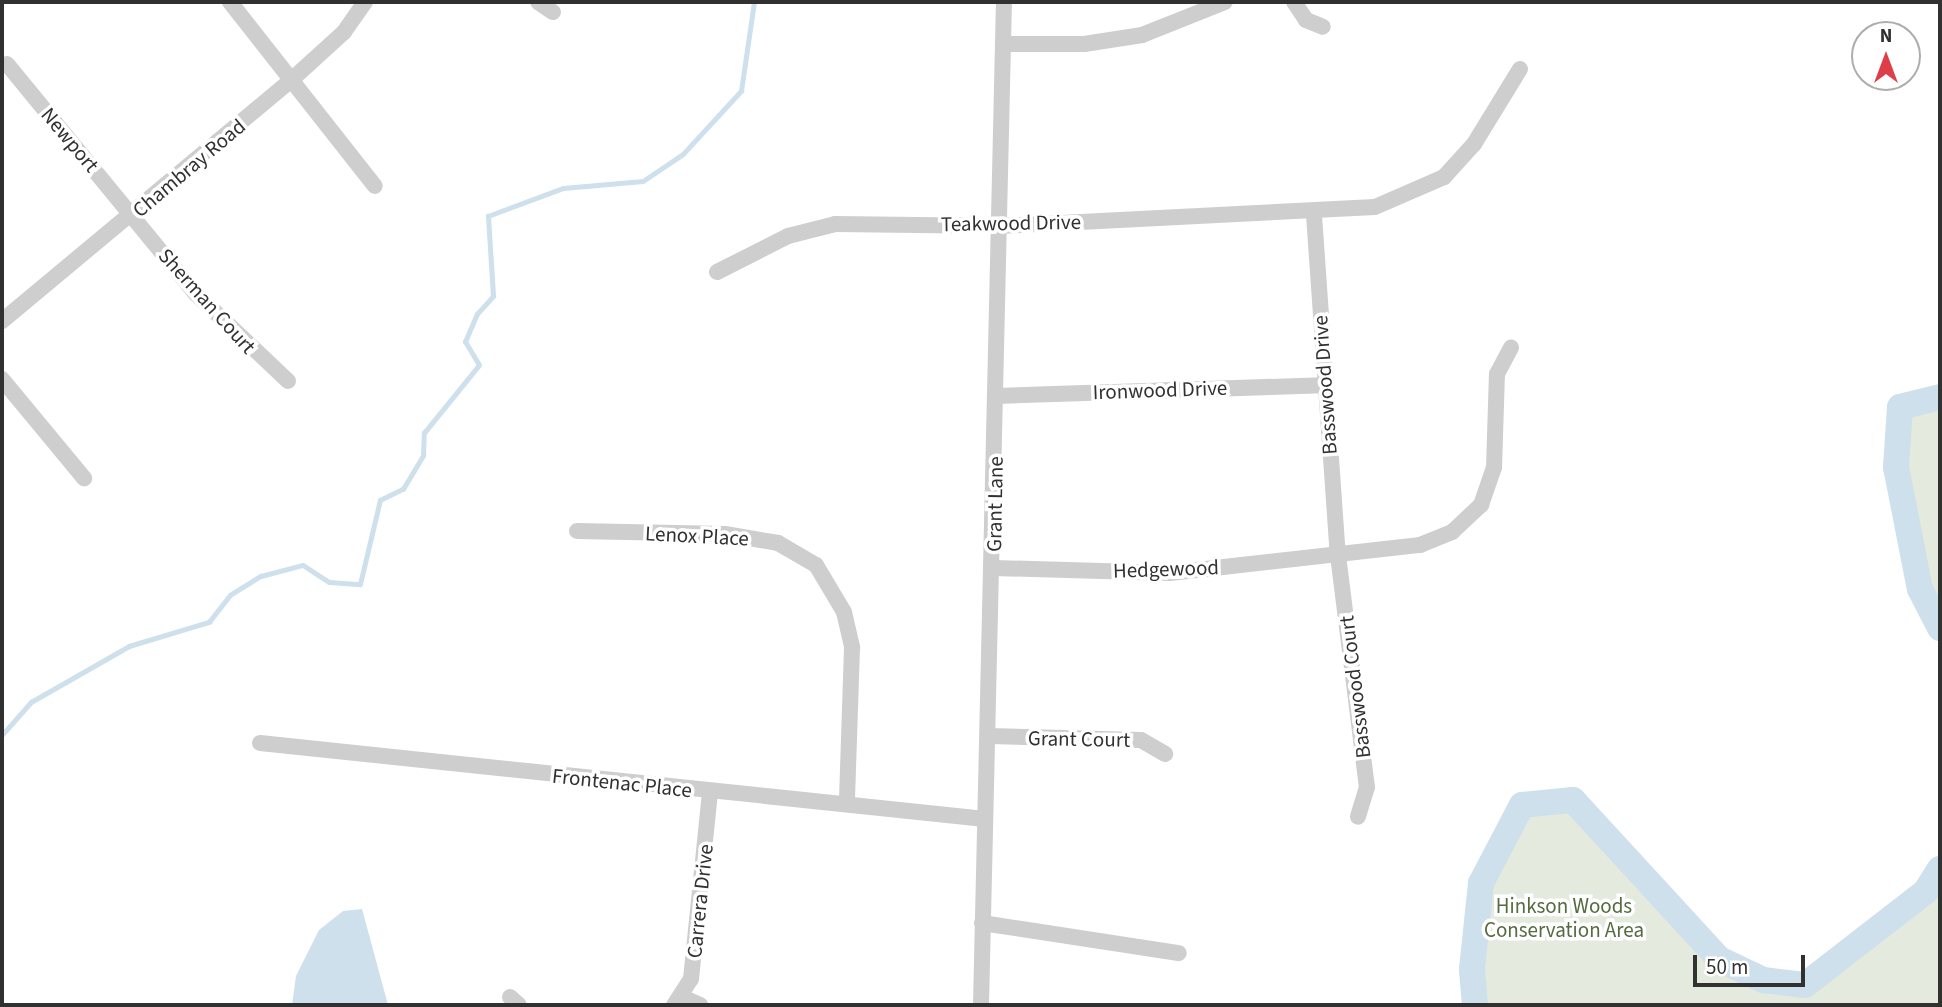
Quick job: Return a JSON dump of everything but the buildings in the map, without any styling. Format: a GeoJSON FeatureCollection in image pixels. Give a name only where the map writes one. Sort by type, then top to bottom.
{"type":"FeatureCollection","features":[{"type":"Feature","properties":{"kind":"street"},"geometry":{"type":"LineString","coordinates":[[230,2],[288,83],[375,186]]}},
{"type":"Feature","properties":{"kind":"street","name":"Chambray Road"},"geometry":{"type":"LineString","coordinates":[[2,321],[132,216],[288,83],[344,32],[365,2]]}},
{"type":"Feature","properties":{"kind":"street"},"geometry":{"type":"LineString","coordinates":[[538,2],[553,12]]}},
{"type":"Feature","properties":{"kind":"street","name":"Grant Lane"},"geometry":{"type":"LineString","coordinates":[[981,1005],[1004,2]]}},
{"type":"Feature","properties":{"kind":"street"},"geometry":{"type":"LineString","coordinates":[[1003,44],[1084,44],[1142,35],[1225,2]]}},
{"type":"Feature","properties":{"kind":"street"},"geometry":{"type":"LineString","coordinates":[[1294,2],[1306,20],[1323,27]]}},
{"type":"Feature","properties":{"kind":"street","name":"Newport"},"geometry":{"type":"LineString","coordinates":[[7,64],[132,216]]}},
{"type":"Feature","properties":{"kind":"street","name":"Teakwood Drive"},"geometry":{"type":"LineString","coordinates":[[717,272],[788,236],[835,224],[999,226],[1314,215],[1375,207],[1444,177],[1474,144],[1520,69]]}},
{"type":"Feature","properties":{"kind":"street","name":"Basswood Drive"},"geometry":{"type":"LineString","coordinates":[[1314,215],[1323,385],[1338,555]]}},
{"type":"Feature","properties":{"kind":"street","name":"Sherman Court"},"geometry":{"type":"LineString","coordinates":[[132,216],[213,312],[288,380]]}},
{"type":"Feature","properties":{"kind":"street","name":"Hedgewood"},"geometry":{"type":"LineString","coordinates":[[993,568],[1170,573],[1420,545],[1452,532],[1481,505],[1494,468],[1497,374],[1511,348]]}},
{"type":"Feature","properties":{"kind":"street"},"geometry":{"type":"LineString","coordinates":[[2,379],[84,478]]}},
{"type":"Feature","properties":{"kind":"street","name":"Ironwood Drive"},"geometry":{"type":"LineString","coordinates":[[997,396],[1323,385]]}},
{"type":"Feature","properties":{"kind":"street","name":"Lenox Place"},"geometry":{"type":"LineString","coordinates":[[577,531],[725,534],[778,543],[816,565],[845,612],[852,648],[847,802]]}},
{"type":"Feature","properties":{"kind":"street","name":"Basswood Court"},"geometry":{"type":"LineString","coordinates":[[1338,555],[1367,788],[1358,817]]}},
{"type":"Feature","properties":{"kind":"street","name":"Grant Court"},"geometry":{"type":"LineString","coordinates":[[989,736],[1141,740],[1165,754]]}},
{"type":"Feature","properties":{"kind":"street","name":"Frontenac Place"},"geometry":{"type":"LineString","coordinates":[[260,743],[710,792],[847,802],[985,819]]}},
{"type":"Feature","properties":{"kind":"street","name":"Carrera Drive"},"geometry":{"type":"LineString","coordinates":[[678,1001],[695,955],[710,792]]}},
{"type":"Feature","properties":{"kind":"street"},"geometry":{"type":"LineString","coordinates":[[982,923],[1179,953]]}},
{"type":"Feature","properties":{"kind":"street"},"geometry":{"type":"LineString","coordinates":[[678,1001],[700,1005]]}},
{"type":"Feature","properties":{"kind":"green space"},"geometry":{"type":"Polygon","coordinates":[[[1940,397],[1940,628],[1920,589],[1896,467],[1900,407],[1940,397]]]}},
{"type":"Feature","properties":{"kind":"green space","name":"Hinkson Woods Conservation Area"},"geometry":{"type":"Polygon","coordinates":[[[1573,800],[1719,959],[1763,980],[1805,985],[1926,891],[1940,869],[1940,1005],[1475,1005],[1472,969],[1481,883],[1522,805],[1573,800]]]}},
{"type":"Feature","properties":{"kind":"water"},"geometry":{"type":"Polygon","coordinates":[[[362,909],[388,1005],[292,1005],[296,976],[319,930],[343,911],[362,909]]]}},
{"type":"Feature","properties":{"kind":"waterway"},"geometry":{"type":"LineString","coordinates":[[2,735],[31,702],[129,646],[209,622],[230,595],[261,576],[303,565],[329,582],[360,584],[380,500],[403,489],[423,456],[424,433],[479,365],[465,342],[477,314],[493,296],[488,216],[563,188],[643,181],[683,154],[741,91],[754,2]]}},
{"type":"Feature","properties":{"kind":"waterway"},"geometry":{"type":"LineString","coordinates":[[1940,397],[1900,407],[1896,467],[1920,589],[1940,628]]}},
{"type":"Feature","properties":{"kind":"waterway"},"geometry":{"type":"LineString","coordinates":[[1475,1005],[1472,969],[1481,883],[1522,805],[1573,800],[1719,959],[1763,980],[1805,985],[1926,891],[1940,869]]}}]}
